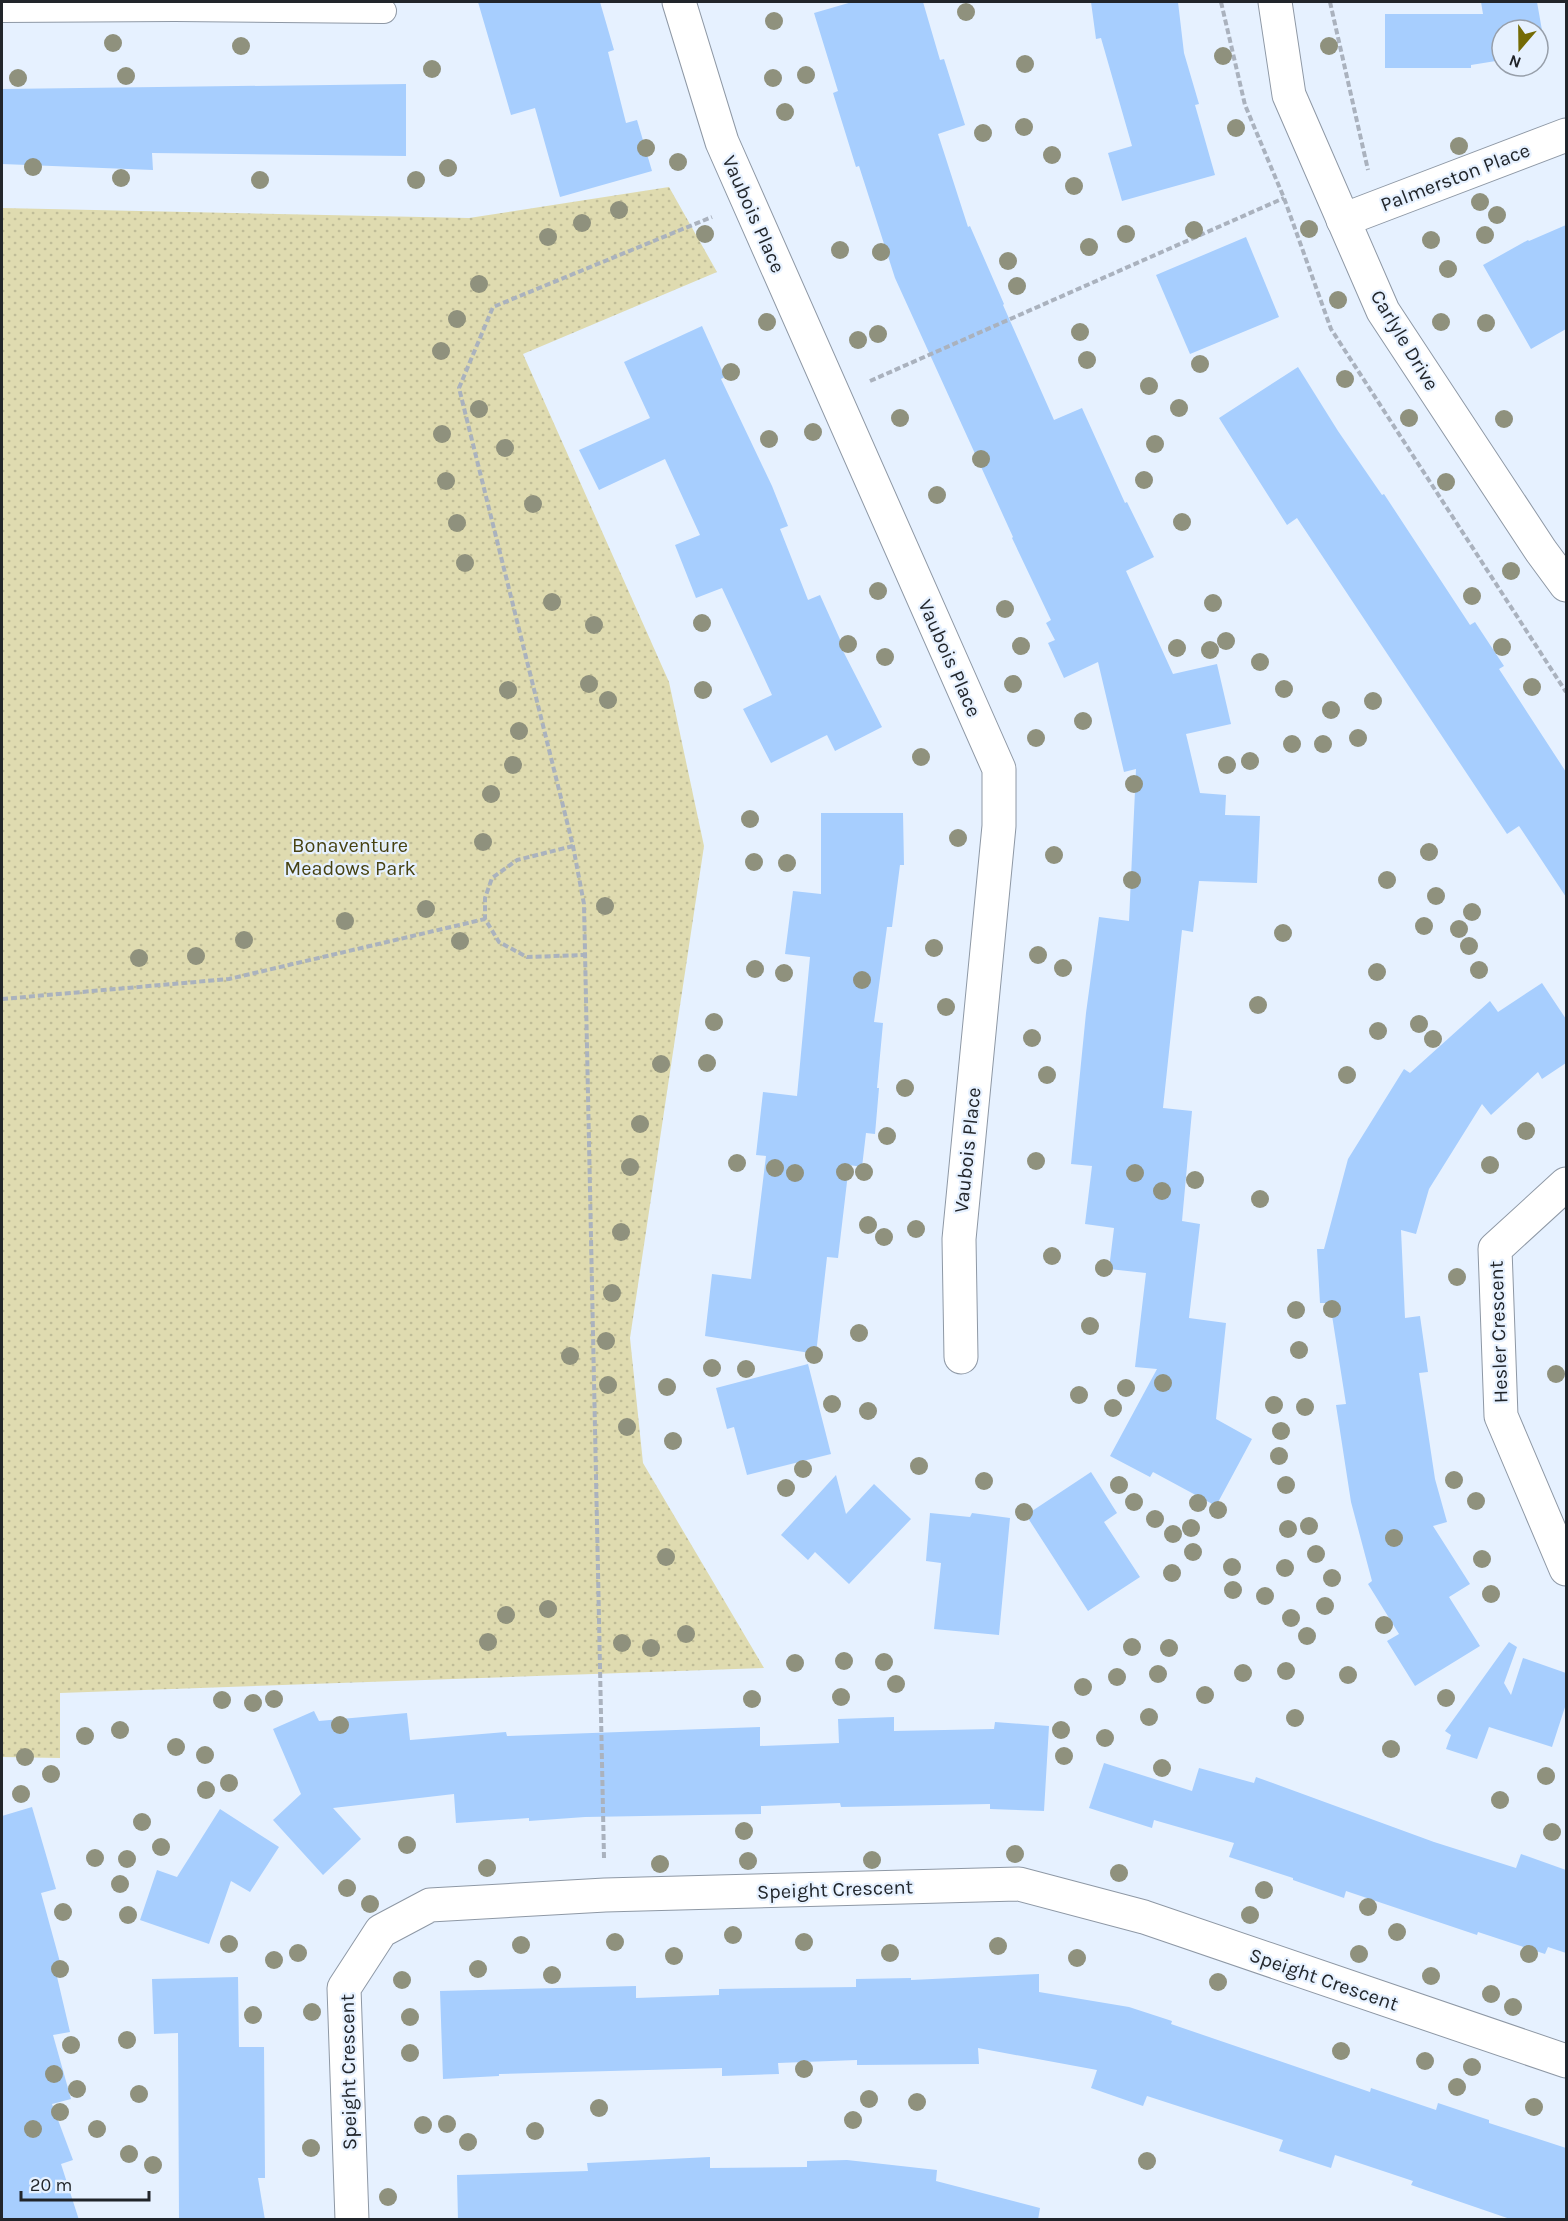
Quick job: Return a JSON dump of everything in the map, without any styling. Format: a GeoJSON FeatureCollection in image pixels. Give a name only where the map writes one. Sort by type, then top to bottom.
{"type":"FeatureCollection","features":[{"type":"Feature","properties":{"kind":"street","name":"Vaubois Place"},"geometry":{"type":"LineString","coordinates":[[680,2],[722,142],[999,769],[999,826],[958,1239],[961,1357]]}},
{"type":"Feature","properties":{"kind":"street","name":"Carlyle Drive"},"geometry":{"type":"LineString","coordinates":[[1275,2],[1289,95],[1383,311],[1541,551],[1566,585]]}},
{"type":"Feature","properties":{"kind":"street","name":"Palmerston Place"},"geometry":{"type":"LineString","coordinates":[[1343,220],[1566,135]]}},
{"type":"Feature","properties":{"kind":"street","name":"Hesler Crescent"},"geometry":{"type":"LineString","coordinates":[[1566,1184],[1495,1249],[1501,1416],[1566,1569]]}},
{"type":"Feature","properties":{"kind":"street","name":"Speight Crescent"},"geometry":{"type":"LineString","coordinates":[[352,2220],[344,1988],[381,1931],[430,1905],[605,1895],[1019,1884],[1144,1917],[1566,2061]]}},
{"type":"Feature","properties":{"kind":"lane"},"geometry":{"type":"LineString","coordinates":[[2,10],[175,5],[384,11]]}},
{"type":"Feature","properties":{"kind":"path"},"geometry":{"type":"LineString","coordinates":[[1330,2],[1368,171]]}},
{"type":"Feature","properties":{"kind":"path"},"geometry":{"type":"LineString","coordinates":[[863,384],[1284,198]]}},
{"type":"Feature","properties":{"kind":"path"},"geometry":{"type":"LineString","coordinates":[[605,1895],[584,904],[573,846],[459,388],[493,307],[748,202]]}},
{"type":"Feature","properties":{"kind":"path"},"geometry":{"type":"LineString","coordinates":[[573,846],[517,860],[492,878],[485,898],[485,919],[499,942],[527,957],[585,955]]}},
{"type":"Feature","properties":{"kind":"path"},"geometry":{"type":"LineString","coordinates":[[2,999],[229,979],[485,919]]}},
{"type":"Feature","properties":{"kind":"green space","name":"Bonaventure Meadows Park"},"geometry":{"type":"Polygon","coordinates":[[[669,187],[717,272],[523,354],[669,682],[704,846],[630,1338],[643,1463],[764,1668],[60,1693],[60,1758],[2,1757],[2,208],[469,218],[669,187]]]}},
{"type":"Feature","properties":{"kind":"building"},"geometry":{"type":"Polygon","coordinates":[[[478,2],[600,2],[614,50],[608,52],[626,123],[637,120],[652,171],[560,197],[535,108],[511,115],[478,2]]]}},
{"type":"Feature","properties":{"kind":"building"},"geometry":{"type":"Polygon","coordinates":[[[852,2],[923,2],[940,60],[944,59],[965,125],[938,134],[968,227],[970,226],[1054,420],[1082,408],[1125,503],[1127,502],[1154,557],[1126,571],[1173,674],[1217,664],[1231,724],[1186,734],[1200,793],[1226,795],[1225,815],[1260,816],[1257,883],[1199,881],[1193,932],[1182,930],[1163,1108],[1192,1111],[1182,1221],[1200,1224],[1189,1318],[1226,1323],[1216,1419],[1252,1439],[1216,1506],[1153,1472],[1150,1477],[1110,1456],[1157,1369],[1135,1367],[1146,1273],[1109,1269],[1114,1228],[1085,1224],[1092,1166],[1071,1164],[1086,1013],[1099,917],[1129,921],[1136,769],[1124,772],[1098,662],[1064,678],[1048,643],[1055,640],[1046,623],[1051,620],[895,278],[833,93],[838,91],[814,13],[852,2]]]}},
{"type":"Feature","properties":{"kind":"building"},"geometry":{"type":"Polygon","coordinates":[[[1091,2],[1178,2],[1184,53],[1199,104],[1195,105],[1215,175],[1122,201],[1108,153],[1132,146],[1101,38],[1096,39],[1091,2]]]}},
{"type":"Feature","properties":{"kind":"building"},"geometry":{"type":"Polygon","coordinates":[[[1481,2],[1537,2],[1540,18],[1490,18],[1490,62],[1471,65],[1471,68],[1385,68],[1385,14],[1483,14],[1481,2]]]}},
{"type":"Feature","properties":{"kind":"building"},"geometry":{"type":"Polygon","coordinates":[[[406,84],[406,156],[152,153],[153,170],[2,164],[2,89],[406,84]]]}},
{"type":"Feature","properties":{"kind":"building"},"geometry":{"type":"Polygon","coordinates":[[[1566,225],[1566,329],[1531,349],[1483,265],[1528,240],[1566,225]]]}},
{"type":"Feature","properties":{"kind":"building"},"geometry":{"type":"Polygon","coordinates":[[[1246,237],[1279,317],[1190,354],[1156,275],[1246,237]]]}},
{"type":"Feature","properties":{"kind":"building"},"geometry":{"type":"Polygon","coordinates":[[[702,326],[725,377],[721,379],[772,486],[788,526],[780,529],[808,600],[820,595],[843,646],[841,647],[882,727],[835,751],[827,735],[771,763],[743,709],[772,695],[722,588],[696,598],[675,545],[700,535],[665,459],[599,490],[579,450],[650,418],[624,362],[702,326]]]}},
{"type":"Feature","properties":{"kind":"building"},"geometry":{"type":"Polygon","coordinates":[[[1298,367],[1338,431],[1382,495],[1384,494],[1470,625],[1475,622],[1504,666],[1499,669],[1566,772],[1566,897],[1519,826],[1507,834],[1297,518],[1287,525],[1219,418],[1298,367]]]}},
{"type":"Feature","properties":{"kind":"building"},"geometry":{"type":"Polygon","coordinates":[[[821,813],[903,813],[904,865],[900,865],[892,927],[887,927],[874,1022],[883,1023],[875,1134],[866,1133],[862,1167],[849,1165],[838,1258],[827,1257],[816,1354],[705,1336],[712,1274],[751,1279],[766,1156],[756,1155],[763,1092],[797,1096],[810,957],[785,954],[793,891],[821,894],[821,813]]]}},
{"type":"Feature","properties":{"kind":"building"},"geometry":{"type":"Polygon","coordinates":[[[1542,983],[1566,1019],[1566,1063],[1542,1079],[1538,1072],[1491,1115],[1482,1104],[1429,1189],[1416,1234],[1401,1230],[1405,1318],[1420,1316],[1428,1372],[1419,1373],[1435,1479],[1447,1522],[1433,1526],[1470,1584],[1449,1597],[1480,1646],[1415,1686],[1387,1641],[1399,1634],[1368,1584],[1372,1581],[1351,1502],[1336,1405],[1346,1404],[1330,1303],[1320,1303],[1317,1249],[1324,1249],[1348,1159],[1404,1069],[1410,1073],[1490,1001],[1498,1012],[1542,983]]]}},
{"type":"Feature","properties":{"kind":"building"},"geometry":{"type":"Polygon","coordinates":[[[808,1364],[831,1454],[747,1475],[734,1427],[727,1429],[716,1388],[808,1364]]]}},
{"type":"Feature","properties":{"kind":"building"},"geometry":{"type":"Polygon","coordinates":[[[1091,1472],[1117,1513],[1104,1522],[1140,1577],[1088,1611],[1026,1515],[1091,1472]]]}},
{"type":"Feature","properties":{"kind":"building"},"geometry":{"type":"Polygon","coordinates":[[[836,1475],[846,1514],[874,1484],[911,1519],[849,1584],[815,1552],[808,1560],[781,1535],[836,1475]]]}},
{"type":"Feature","properties":{"kind":"building"},"geometry":{"type":"Polygon","coordinates":[[[930,1513],[970,1517],[972,1513],[1010,1518],[999,1635],[934,1629],[941,1563],[926,1561],[930,1513]]]}},
{"type":"Feature","properties":{"kind":"building"},"geometry":{"type":"Polygon","coordinates":[[[1509,1642],[1517,1647],[1504,1683],[1511,1695],[1523,1658],[1566,1673],[1566,1704],[1552,1747],[1489,1727],[1477,1759],[1446,1749],[1451,1735],[1445,1731],[1509,1642]]]}},
{"type":"Feature","properties":{"kind":"building"},"geometry":{"type":"Polygon","coordinates":[[[314,1711],[319,1721],[407,1713],[410,1740],[506,1732],[507,1736],[760,1727],[760,1746],[839,1743],[838,1719],[894,1717],[894,1731],[994,1729],[995,1722],[1049,1726],[1044,1811],[990,1809],[990,1804],[841,1807],[840,1803],[761,1806],[761,1814],[585,1817],[529,1821],[529,1818],[456,1823],[454,1794],[333,1808],[361,1839],[323,1875],[273,1820],[301,1794],[273,1729],[314,1711]]]}},
{"type":"Feature","properties":{"kind":"building"},"geometry":{"type":"Polygon","coordinates":[[[1104,1763],[1192,1791],[1199,1768],[1254,1783],[1256,1777],[1434,1842],[1516,1868],[1521,1854],[1566,1870],[1566,1953],[1548,1947],[1545,1954],[1478,1932],[1477,1935],[1346,1891],[1344,1898],[1229,1857],[1234,1843],[1154,1820],[1152,1828],[1089,1808],[1104,1763]]]}},
{"type":"Feature","properties":{"kind":"building"},"geometry":{"type":"Polygon","coordinates":[[[32,1807],[56,1889],[41,1893],[60,1962],[54,1964],[70,2032],[53,2035],[71,2099],[52,2104],[73,2160],[61,2164],[79,2220],[2,2220],[2,1816],[32,1807]]]}},
{"type":"Feature","properties":{"kind":"building"},"geometry":{"type":"Polygon","coordinates":[[[220,1809],[279,1847],[250,1892],[231,1881],[209,1944],[140,1920],[157,1870],[177,1877],[220,1809]]]}},
{"type":"Feature","properties":{"kind":"building"},"geometry":{"type":"Polygon","coordinates":[[[1039,1974],[1039,1992],[1129,2007],[1172,2021],[1171,2024],[1370,2092],[1371,2088],[1436,2110],[1438,2103],[1489,2120],[1489,2123],[1566,2148],[1566,2220],[1513,2220],[1411,2185],[1413,2181],[1335,2155],[1331,2168],[1279,2151],[1283,2140],[1147,2096],[1143,2106],[1091,2088],[1097,2070],[978,2048],[979,2064],[857,2065],[857,2060],[778,2063],[779,2074],[722,2076],[722,2068],[499,2074],[499,2076],[443,2079],[440,1991],[636,1986],[636,1998],[719,1995],[719,1989],[856,1987],[856,1979],[911,1978],[911,1980],[1039,1974]]]}},
{"type":"Feature","properties":{"kind":"building"},"geometry":{"type":"Polygon","coordinates":[[[238,1977],[239,2047],[264,2047],[265,2178],[258,2178],[265,2220],[179,2220],[178,2033],[154,2034],[152,1979],[238,1977]]]}},
{"type":"Feature","properties":{"kind":"building"},"geometry":{"type":"Polygon","coordinates":[[[710,2157],[710,2168],[807,2167],[807,2161],[847,2160],[937,2170],[936,2181],[1040,2208],[1038,2220],[458,2220],[457,2175],[588,2171],[587,2163],[710,2157]]]}}]}
